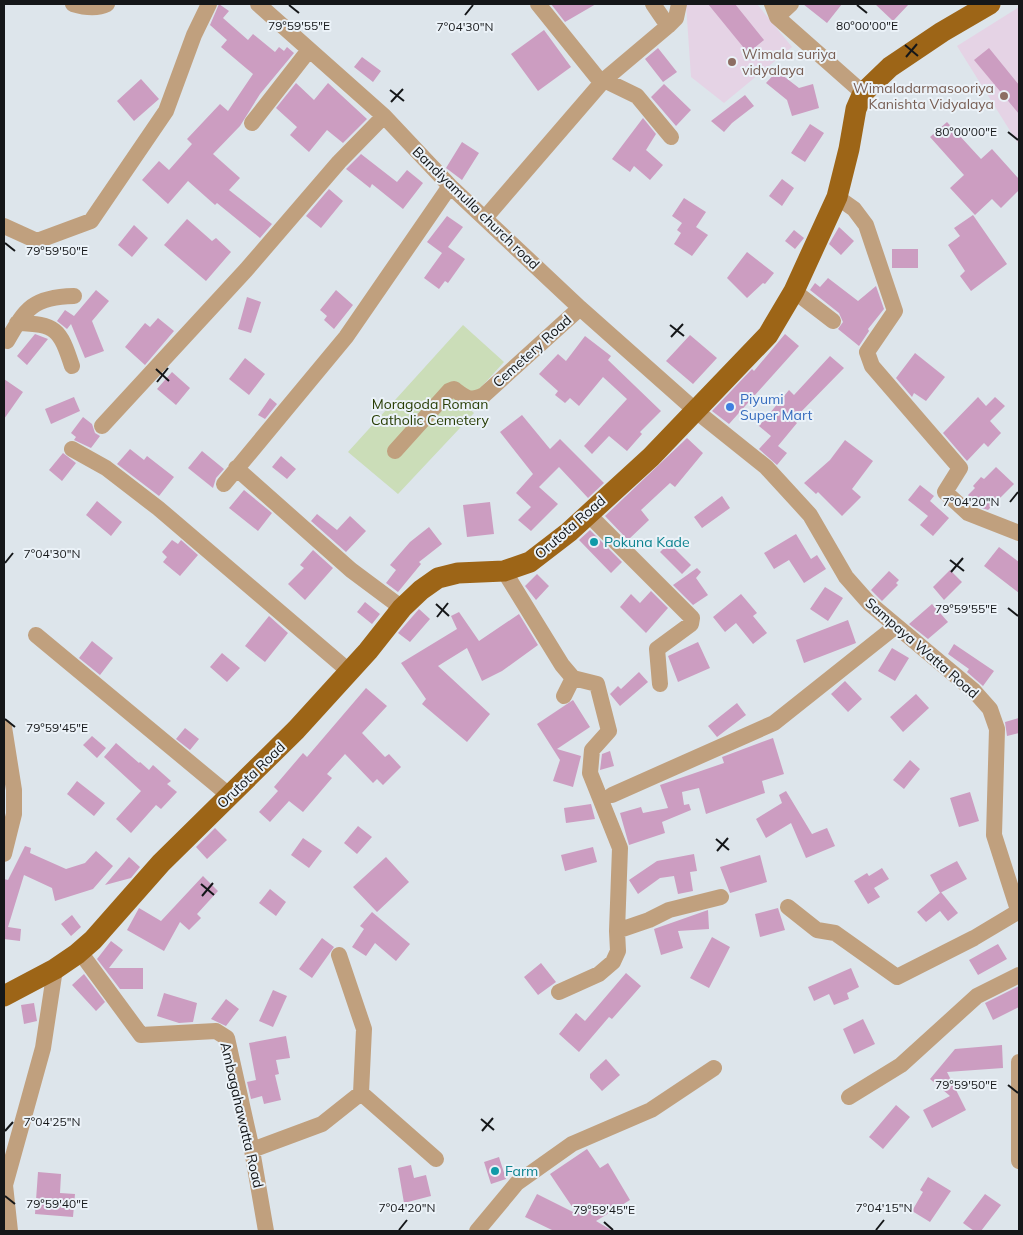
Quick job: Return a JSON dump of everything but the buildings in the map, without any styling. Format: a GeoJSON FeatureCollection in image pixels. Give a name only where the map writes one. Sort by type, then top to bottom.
{"type":"FeatureCollection","features":[{"type":"Feature","properties":{"kind":"main road","name":"Orutota Road"},"geometry":{"type":"LineString","coordinates":[[4,996],[55,969],[80,952],[93,940],[161,863],[261,767],[350,672],[402,608],[421,590],[438,578],[458,573],[504,571],[530,562],[569,532],[651,457],[768,335],[794,290],[837,197],[856,109],[863,93],[890,67],[942,32],[990,4]]}},
{"type":"Feature","properties":{"kind":"street"},"geometry":{"type":"LineString","coordinates":[[73,4],[82,6],[106,4]]}},
{"type":"Feature","properties":{"kind":"street"},"geometry":{"type":"LineString","coordinates":[[4,226],[37,241],[91,221],[166,111],[194,35],[209,4]]}},
{"type":"Feature","properties":{"kind":"street","name":"Bandiyamulla church road"},"geometry":{"type":"LineString","coordinates":[[258,4],[384,116],[450,186],[580,308],[696,411]]}},
{"type":"Feature","properties":{"kind":"street"},"geometry":{"type":"LineString","coordinates":[[538,4],[602,80],[637,96],[671,137]]}},
{"type":"Feature","properties":{"kind":"street"},"geometry":{"type":"LineString","coordinates":[[653,4],[668,26]]}},
{"type":"Feature","properties":{"kind":"street"},"geometry":{"type":"LineString","coordinates":[[485,218],[602,80],[676,18],[679,4]]}},
{"type":"Feature","properties":{"kind":"street"},"geometry":{"type":"LineString","coordinates":[[791,4],[775,10],[863,93]]}},
{"type":"Feature","properties":{"kind":"street"},"geometry":{"type":"LineString","coordinates":[[252,123],[310,50]]}},
{"type":"Feature","properties":{"kind":"street"},"geometry":{"type":"LineString","coordinates":[[102,426],[246,270],[339,162],[384,116]]}},
{"type":"Feature","properties":{"kind":"street"},"geometry":{"type":"LineString","coordinates":[[224,484],[346,337],[450,186]]}},
{"type":"Feature","properties":{"kind":"street"},"geometry":{"type":"LineString","coordinates":[[837,197],[854,209],[866,225],[895,311],[867,352],[872,366],[960,468],[945,492],[968,513],[1019,533]]}},
{"type":"Feature","properties":{"kind":"street"},"geometry":{"type":"LineString","coordinates":[[794,290],[833,321]]}},
{"type":"Feature","properties":{"kind":"street"},"geometry":{"type":"LineString","coordinates":[[4,340],[7,342],[17,323],[32,306],[50,297],[74,296]]}},
{"type":"Feature","properties":{"kind":"street","name":"Cemetery Road"},"geometry":{"type":"LineString","coordinates":[[395,451],[449,391],[454,389],[467,399],[475,400],[484,395],[580,308]]}},
{"type":"Feature","properties":{"kind":"street"},"geometry":{"type":"LineString","coordinates":[[17,323],[40,324],[52,327],[65,343],[72,366]]}},
{"type":"Feature","properties":{"kind":"street","name":"Sampaya Watta Road"},"geometry":{"type":"LineString","coordinates":[[696,411],[766,467],[810,515],[846,577],[869,604],[974,691],[990,709],[997,729],[994,835],[1019,912]]}},
{"type":"Feature","properties":{"kind":"street"},"geometry":{"type":"LineString","coordinates":[[72,449],[106,468],[158,508],[350,672]]}},
{"type":"Feature","properties":{"kind":"street"},"geometry":{"type":"LineString","coordinates":[[236,468],[351,570],[402,608]]}},
{"type":"Feature","properties":{"kind":"street"},"geometry":{"type":"LineString","coordinates":[[588,514],[692,618],[691,624],[657,649],[660,684]]}},
{"type":"Feature","properties":{"kind":"street"},"geometry":{"type":"LineString","coordinates":[[504,571],[562,665],[573,678],[597,684],[609,731],[592,750],[590,773],[620,848],[618,951],[613,962],[600,974],[559,992]]}},
{"type":"Feature","properties":{"kind":"street"},"geometry":{"type":"LineString","coordinates":[[612,795],[774,723],[896,626]]}},
{"type":"Feature","properties":{"kind":"street"},"geometry":{"type":"LineString","coordinates":[[36,635],[230,796]]}},
{"type":"Feature","properties":{"kind":"street"},"geometry":{"type":"LineString","coordinates":[[564,696],[573,678]]}},
{"type":"Feature","properties":{"kind":"street"},"geometry":{"type":"LineString","coordinates":[[4,727],[14,798],[14,814],[4,854]]}},
{"type":"Feature","properties":{"kind":"street"},"geometry":{"type":"LineString","coordinates":[[617,931],[649,920],[669,910],[721,898]]}},
{"type":"Feature","properties":{"kind":"street"},"geometry":{"type":"LineString","coordinates":[[788,907],[817,930],[835,932],[897,977],[974,938],[1019,912]]}},
{"type":"Feature","properties":{"kind":"street","name":"Ambagahawatta Road"},"geometry":{"type":"LineString","coordinates":[[80,952],[141,1035],[216,1031],[228,1038],[252,1150],[266,1231]]}},
{"type":"Feature","properties":{"kind":"street"},"geometry":{"type":"LineString","coordinates":[[252,1150],[322,1124],[361,1093],[364,1029],[338,955]]}},
{"type":"Feature","properties":{"kind":"street"},"geometry":{"type":"LineString","coordinates":[[10,1231],[5,1185],[43,1048],[55,969]]}},
{"type":"Feature","properties":{"kind":"street"},"geometry":{"type":"LineString","coordinates":[[849,1097],[901,1065],[977,996],[1019,975]]}},
{"type":"Feature","properties":{"kind":"street"},"geometry":{"type":"LineString","coordinates":[[1019,1062],[1019,1161]]}},
{"type":"Feature","properties":{"kind":"street"},"geometry":{"type":"LineString","coordinates":[[477,1231],[517,1183],[572,1144],[651,1110],[714,1068]]}},
{"type":"Feature","properties":{"kind":"street"},"geometry":{"type":"LineString","coordinates":[[361,1093],[436,1159]]}},
{"type":"Feature","properties":{"kind":"shaded area","name":"Wimala suriya vidyalaya"},"geometry":{"type":"Polygon","coordinates":[[[686,4],[757,4],[792,47],[724,103],[691,77],[686,4]]]}},
{"type":"Feature","properties":{"kind":"shaded area","name":"Wimaladarmasooriya Kanishta Vidyalaya"},"geometry":{"type":"Polygon","coordinates":[[[1019,7],[1019,145],[957,46],[1019,7]]]}},
{"type":"Feature","properties":{"kind":"green space","name":"Moragoda Roman Catholic Cemetery"},"geometry":{"type":"Polygon","coordinates":[[[463,325],[504,362],[465,405],[474,413],[398,494],[348,452],[463,325]]]}},
{"type":"Feature","properties":{"kind":"place","name":"Wimala suriya vidyalaya"},"geometry":{"type":"Point","coordinates":[732,62]}},
{"type":"Feature","properties":{"kind":"place","name":"Wimaladarmasooriya Kanishta Vidyalaya"},"geometry":{"type":"Point","coordinates":[1004,96]}},
{"type":"Feature","properties":{"kind":"place","name":"Piyumi Super Mart"},"geometry":{"type":"Point","coordinates":[730,407]}},
{"type":"Feature","properties":{"kind":"place","name":"Pokuna Kade"},"geometry":{"type":"Point","coordinates":[594,542]}},
{"type":"Feature","properties":{"kind":"place","name":"Farm"},"geometry":{"type":"Point","coordinates":[495,1171]}}]}
